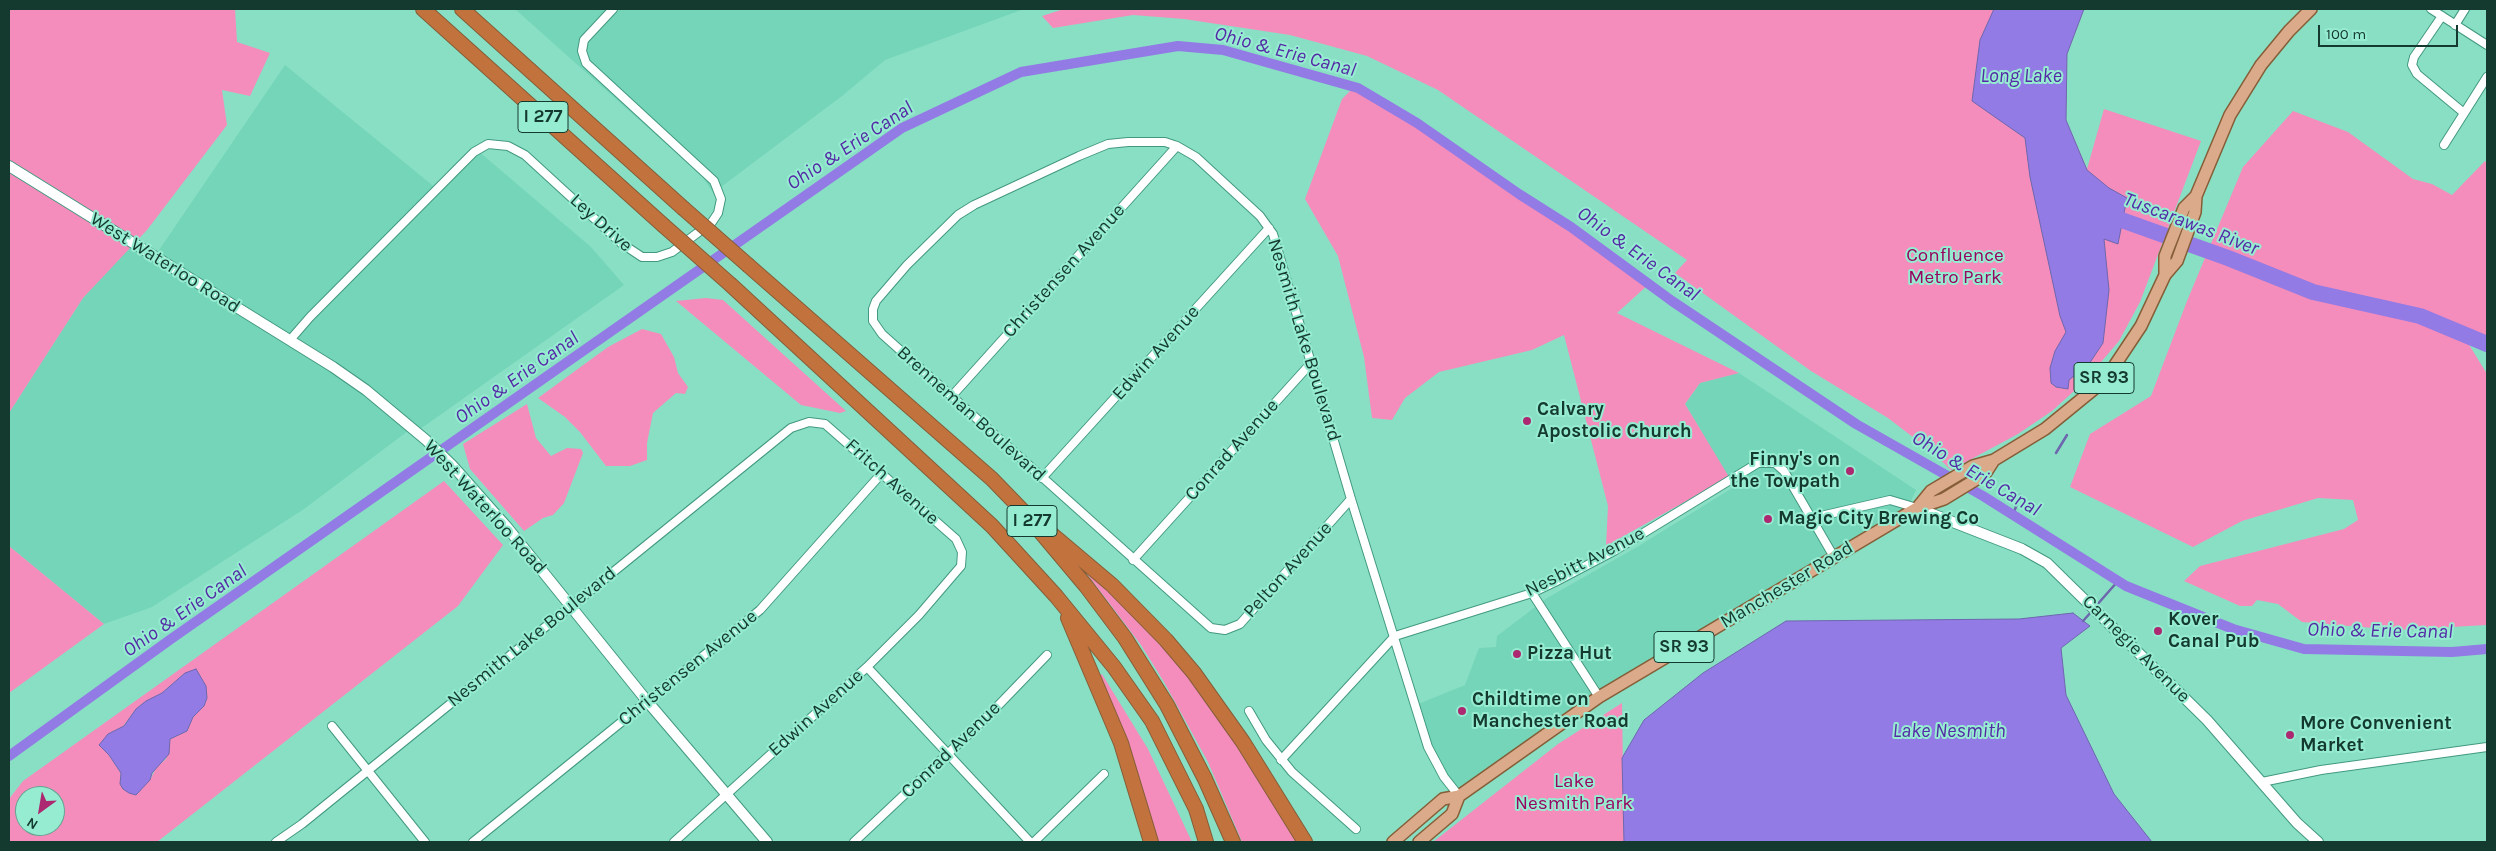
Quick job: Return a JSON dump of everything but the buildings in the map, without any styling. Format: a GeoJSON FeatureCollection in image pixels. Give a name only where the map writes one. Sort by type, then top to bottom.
{"type":"FeatureCollection","features":[{"type":"Feature","properties":{"kind":"highway","name":"I 277"},"geometry":{"type":"LineString","coordinates":[[423,9],[731,285],[992,526],[1061,602],[1114,667],[1152,721],[1196,809],[1206,842]]}},
{"type":"Feature","properties":{"kind":"highway","name":"I 277"},"geometry":{"type":"LineString","coordinates":[[462,9],[749,266],[985,473],[1022,511],[1086,586],[1125,638],[1167,705],[1205,779],[1233,842]]}},
{"type":"Feature","properties":{"kind":"highway"},"geometry":{"type":"LineString","coordinates":[[1022,511],[1098,571],[1166,640],[1212,696],[1305,842]]}},
{"type":"Feature","properties":{"kind":"highway"},"geometry":{"type":"LineString","coordinates":[[1061,602],[1121,743],[1151,842]]}},
{"type":"Feature","properties":{"kind":"main road","name":"Manchester Road"},"geometry":{"type":"LineString","coordinates":[[1917,508],[1931,491],[1973,466],[1994,460],[2052,424],[2104,378],[2132,342],[2165,275],[2177,261],[2195,212],[2196,196],[2220,136],[2240,97],[2274,48],[2311,9]]}},
{"type":"Feature","properties":{"kind":"main road","name":"West Waterloo Road"},"geometry":{"type":"LineString","coordinates":[[9,166],[290,340],[366,390],[426,440],[452,465],[506,526],[647,702],[767,842]]}},
{"type":"Feature","properties":{"kind":"main road","name":"Manchester Road"},"geometry":{"type":"LineString","coordinates":[[2165,275],[2166,256],[2184,208],[2196,196]]}},
{"type":"Feature","properties":{"kind":"main road","name":"Manchester Road"},"geometry":{"type":"LineString","coordinates":[[1393,842],[1443,799],[1459,796],[1599,697],[1917,508],[1944,499],[1985,474],[1994,460]]}},
{"type":"Feature","properties":{"kind":"main road","name":"Carnegie Avenue"},"geometry":{"type":"LineString","coordinates":[[1917,508],[2022,549],[2040,558],[2084,598],[2207,720],[2296,824],[2318,842]]}},
{"type":"Feature","properties":{"kind":"main road","name":"Manchester Road"},"geometry":{"type":"LineString","coordinates":[[1419,842],[1452,814],[1459,796]]}},
{"type":"Feature","properties":{"kind":"street","name":"Ley Drive"},"geometry":{"type":"LineString","coordinates":[[290,340],[310,317],[458,167],[480,147],[488,144],[508,146],[525,155],[621,243],[642,257],[657,257],[672,252],[712,222],[718,213],[721,199],[714,181],[586,62],[582,51],[584,40],[613,9]]}},
{"type":"Feature","properties":{"kind":"street"},"geometry":{"type":"LineString","coordinates":[[2431,9],[2487,45]]}},
{"type":"Feature","properties":{"kind":"street"},"geometry":{"type":"LineString","coordinates":[[2455,25],[2465,9]]}},
{"type":"Feature","properties":{"kind":"street"},"geometry":{"type":"LineString","coordinates":[[2442,16],[2414,57],[2412,64],[2417,74],[2464,113]]}},
{"type":"Feature","properties":{"kind":"street"},"geometry":{"type":"LineString","coordinates":[[2444,144],[2487,76]]}},
{"type":"Feature","properties":{"kind":"street","name":"Nesmith Lake Boulevard"},"geometry":{"type":"LineString","coordinates":[[882,334],[876,328],[872,316],[879,296],[952,221],[974,205],[1108,144],[1165,142],[1177,146],[1203,163],[1260,216],[1269,228],[1276,243],[1351,499],[1428,747],[1444,777],[1459,796]]}},
{"type":"Feature","properties":{"kind":"street","name":"Christensen Avenue"},"geometry":{"type":"LineString","coordinates":[[951,397],[1177,146]]}},
{"type":"Feature","properties":{"kind":"street","name":"Edwin Avenue"},"geometry":{"type":"LineString","coordinates":[[1042,478],[1269,228]]}},
{"type":"Feature","properties":{"kind":"street","name":"Brenneman Boulevard"},"geometry":{"type":"LineString","coordinates":[[882,334],[1207,625],[1219,630]]}},
{"type":"Feature","properties":{"kind":"street","name":"Conrad Avenue"},"geometry":{"type":"LineString","coordinates":[[1133,560],[1312,362]]}},
{"type":"Feature","properties":{"kind":"street","name":"Fritch Avenue"},"geometry":{"type":"LineString","coordinates":[[786,432],[800,424],[809,422],[825,424],[882,473],[959,544],[962,552],[961,566],[952,578]]}},
{"type":"Feature","properties":{"kind":"street","name":"Nesmith Lake Boulevard"},"geometry":{"type":"LineString","coordinates":[[276,842],[367,771],[786,432]]}},
{"type":"Feature","properties":{"kind":"street","name":"Nesbitt Avenue"},"geometry":{"type":"LineString","coordinates":[[1394,636],[1532,593],[1614,551],[1758,463],[1768,462],[1780,466],[1834,557]]}},
{"type":"Feature","properties":{"kind":"street","name":"Christensen Avenue"},"geometry":{"type":"LineString","coordinates":[[474,842],[760,610],[882,473]]}},
{"type":"Feature","properties":{"kind":"street","name":"Pelton Avenue"},"geometry":{"type":"LineString","coordinates":[[1219,630],[1233,628],[1240,624],[1351,499]]}},
{"type":"Feature","properties":{"kind":"street"},"geometry":{"type":"LineString","coordinates":[[1812,518],[1890,500],[1917,508]]}},
{"type":"Feature","properties":{"kind":"street","name":"Edwin Avenue"},"geometry":{"type":"LineString","coordinates":[[674,842],[867,667],[919,615],[952,578]]}},
{"type":"Feature","properties":{"kind":"street"},"geometry":{"type":"LineString","coordinates":[[1532,593],[1599,697]]}},
{"type":"Feature","properties":{"kind":"street"},"geometry":{"type":"LineString","coordinates":[[1281,760],[1394,636]]}},
{"type":"Feature","properties":{"kind":"street","name":"Conrad Avenue"},"geometry":{"type":"LineString","coordinates":[[854,842],[948,754],[1047,655]]}},
{"type":"Feature","properties":{"kind":"street"},"geometry":{"type":"LineString","coordinates":[[867,667],[1030,842]]}},
{"type":"Feature","properties":{"kind":"street"},"geometry":{"type":"LineString","coordinates":[[1249,710],[1281,760],[1356,829]]}},
{"type":"Feature","properties":{"kind":"street"},"geometry":{"type":"LineString","coordinates":[[332,726],[425,842]]}},
{"type":"Feature","properties":{"kind":"street"},"geometry":{"type":"LineString","coordinates":[[2262,782],[2321,770],[2487,746]]}},
{"type":"Feature","properties":{"kind":"street"},"geometry":{"type":"LineString","coordinates":[[1034,842],[1104,774]]}},
{"type":"Feature","properties":{"kind":"shaded area"},"geometry":{"type":"Polygon","coordinates":[[[515,9],[1024,9],[885,60],[842,96],[713,193],[702,176],[515,9]]]}},
{"type":"Feature","properties":{"kind":"shaded area"},"geometry":{"type":"Polygon","coordinates":[[[285,65],[437,189],[477,150],[591,247],[624,285],[416,432],[412,428],[304,509],[152,607],[104,624],[9,546],[9,413],[83,298],[133,243],[155,256],[285,65]]]}},
{"type":"Feature","properties":{"kind":"shaded area"},"geometry":{"type":"Polygon","coordinates":[[[1739,373],[1916,490],[1904,516],[1599,697],[1459,796],[1444,777],[1416,705],[1465,685],[1479,648],[1496,647],[1497,636],[1547,598],[1637,547],[1734,487],[1685,404],[1700,383],[1739,373]]]}},
{"type":"Feature","properties":{"kind":"green space"},"geometry":{"type":"Polygon","coordinates":[[[9,9],[235,9],[237,42],[270,53],[250,96],[222,90],[227,125],[147,230],[83,298],[9,413],[9,9]]]}},
{"type":"Feature","properties":{"kind":"green space","name":"Confluence Metro Park"},"geometry":{"type":"Polygon","coordinates":[[[1064,9],[2084,9],[2067,54],[2066,120],[2087,169],[2104,109],[2201,141],[2140,302],[2119,341],[2084,382],[2052,411],[2018,434],[1951,470],[1931,451],[1888,418],[1811,371],[1675,273],[1687,260],[1438,90],[1367,56],[1290,35],[1184,19],[1133,15],[1053,28],[1042,16],[1064,9]]]}},
{"type":"Feature","properties":{"kind":"green space"},"geometry":{"type":"Polygon","coordinates":[[[1354,87],[1417,123],[1568,225],[1649,284],[1617,313],[1739,373],[1700,383],[1685,404],[1729,477],[1606,546],[1608,506],[1564,335],[1532,350],[1439,372],[1405,398],[1392,420],[1372,418],[1364,357],[1338,256],[1305,199],[1342,99],[1354,87]]]}},
{"type":"Feature","properties":{"kind":"green space"},"geometry":{"type":"Polygon","coordinates":[[[2293,111],[2348,132],[2413,179],[2432,184],[2452,195],[2485,161],[2487,164],[2487,344],[2471,337],[2468,343],[2487,374],[2487,625],[2397,630],[2302,622],[2278,604],[2257,600],[2252,606],[2240,606],[2184,581],[2200,566],[2344,529],[2358,520],[2353,500],[2318,498],[2242,521],[2193,547],[2070,487],[2090,434],[2151,396],[2187,301],[2243,167],[2293,111]]]}},
{"type":"Feature","properties":{"kind":"green space"},"geometry":{"type":"Polygon","coordinates":[[[706,298],[723,300],[846,411],[840,413],[801,405],[676,301],[706,298]]]}},
{"type":"Feature","properties":{"kind":"green space"},"geometry":{"type":"Polygon","coordinates":[[[642,329],[661,334],[674,357],[678,373],[688,387],[685,394],[676,393],[653,413],[647,443],[647,460],[630,466],[606,466],[580,432],[565,417],[538,398],[608,347],[642,329]]]}},
{"type":"Feature","properties":{"kind":"green space"},"geometry":{"type":"Polygon","coordinates":[[[527,404],[536,438],[551,456],[567,448],[581,449],[583,453],[564,503],[553,515],[543,518],[524,531],[470,469],[463,444],[527,404]]]}},
{"type":"Feature","properties":{"kind":"green space"},"geometry":{"type":"Polygon","coordinates":[[[444,481],[503,545],[458,606],[157,842],[9,842],[9,799],[15,791],[15,836],[65,836],[65,786],[19,786],[23,781],[444,481]],[[185,673],[162,693],[136,709],[122,728],[108,734],[104,748],[121,773],[120,784],[141,790],[145,783],[150,780],[156,768],[166,759],[170,739],[187,731],[193,717],[185,673]]]}},
{"type":"Feature","properties":{"kind":"green space"},"geometry":{"type":"Polygon","coordinates":[[[9,546],[104,624],[9,693],[9,546]]]}},
{"type":"Feature","properties":{"kind":"green space"},"geometry":{"type":"Polygon","coordinates":[[[1089,572],[1161,643],[1207,701],[1244,753],[1298,842],[1242,842],[1208,762],[1164,682],[1141,645],[1087,574],[1089,572]]]}},
{"type":"Feature","properties":{"kind":"green space"},"geometry":{"type":"Polygon","coordinates":[[[1102,674],[1148,749],[1192,842],[1157,842],[1099,676],[1102,674]]]}},
{"type":"Feature","properties":{"kind":"green space","name":"Lake Nesmith Park"},"geometry":{"type":"Polygon","coordinates":[[[1622,703],[1624,842],[1433,842],[1558,744],[1622,703]]]}},
{"type":"Feature","properties":{"kind":"water","name":"Long Lake"},"geometry":{"type":"Polygon","coordinates":[[[1994,9],[2084,9],[2067,54],[2066,120],[2087,170],[2109,188],[2127,198],[2118,244],[2104,239],[2109,290],[2103,343],[2089,364],[2069,380],[2068,389],[2056,387],[2051,383],[2050,368],[2055,351],[2066,332],[2060,316],[2030,177],[2025,138],[1972,101],[1980,40],[1994,9]]]}},
{"type":"Feature","properties":{"kind":"water","name":"Lake Nesmith"},"geometry":{"type":"Polygon","coordinates":[[[2073,613],[2090,626],[2061,648],[2066,695],[2114,794],[2152,842],[1624,842],[1622,758],[1644,720],[1703,673],[1786,621],[2019,619],[2073,613]]]}},
{"type":"Feature","properties":{"kind":"water"},"geometry":{"type":"Polygon","coordinates":[[[196,669],[206,686],[207,698],[204,706],[193,717],[187,731],[170,739],[169,754],[152,773],[150,780],[136,795],[129,793],[120,784],[121,773],[109,755],[99,745],[108,734],[124,726],[136,709],[146,701],[162,693],[185,673],[196,669]]]}},
{"type":"Feature","properties":{"kind":"waterway","name":"Ohio & Erie Canal"},"geometry":{"type":"LineString","coordinates":[[9,756],[171,639],[902,128],[1021,72],[1178,46],[1223,50],[1358,88],[1417,123],[1519,194],[1571,227],[1672,301],[1856,424],[1983,496],[2126,586],[2233,629],[2304,649],[2452,652],[2487,649]]}},
{"type":"Feature","properties":{"kind":"waterway","name":"Tuscarawas River"},"geometry":{"type":"LineString","coordinates":[[2102,213],[2228,258],[2313,292],[2420,316],[2487,344]]}},
{"type":"Feature","properties":{"kind":"waterway"},"geometry":{"type":"LineString","coordinates":[[2056,453],[2067,435]]}},
{"type":"Feature","properties":{"kind":"waterway"},"geometry":{"type":"LineString","coordinates":[[2013,515],[2020,495]]}},
{"type":"Feature","properties":{"kind":"waterway"},"geometry":{"type":"LineString","coordinates":[[2096,606],[2118,581]]}},
{"type":"Feature","properties":{"kind":"waterway"},"geometry":{"type":"LineString","coordinates":[[2083,621],[2092,611]]}},
{"type":"Feature","properties":{"kind":"place","name":"Calvary Apostolic Church"},"geometry":{"type":"Point","coordinates":[1527,421]}},
{"type":"Feature","properties":{"kind":"place","name":"Finny's on the Towpath"},"geometry":{"type":"Point","coordinates":[1850,471]}},
{"type":"Feature","properties":{"kind":"place","name":"Magic City Brewing Co"},"geometry":{"type":"Point","coordinates":[1768,519]}},
{"type":"Feature","properties":{"kind":"place","name":"Kover Canal Pub"},"geometry":{"type":"Point","coordinates":[2158,631]}},
{"type":"Feature","properties":{"kind":"place","name":"Pizza Hut"},"geometry":{"type":"Point","coordinates":[1517,654]}},
{"type":"Feature","properties":{"kind":"place","name":"Childtime on Manchester Road"},"geometry":{"type":"Point","coordinates":[1462,711]}},
{"type":"Feature","properties":{"kind":"place","name":"More Convenient Market"},"geometry":{"type":"Point","coordinates":[2290,735]}}]}
